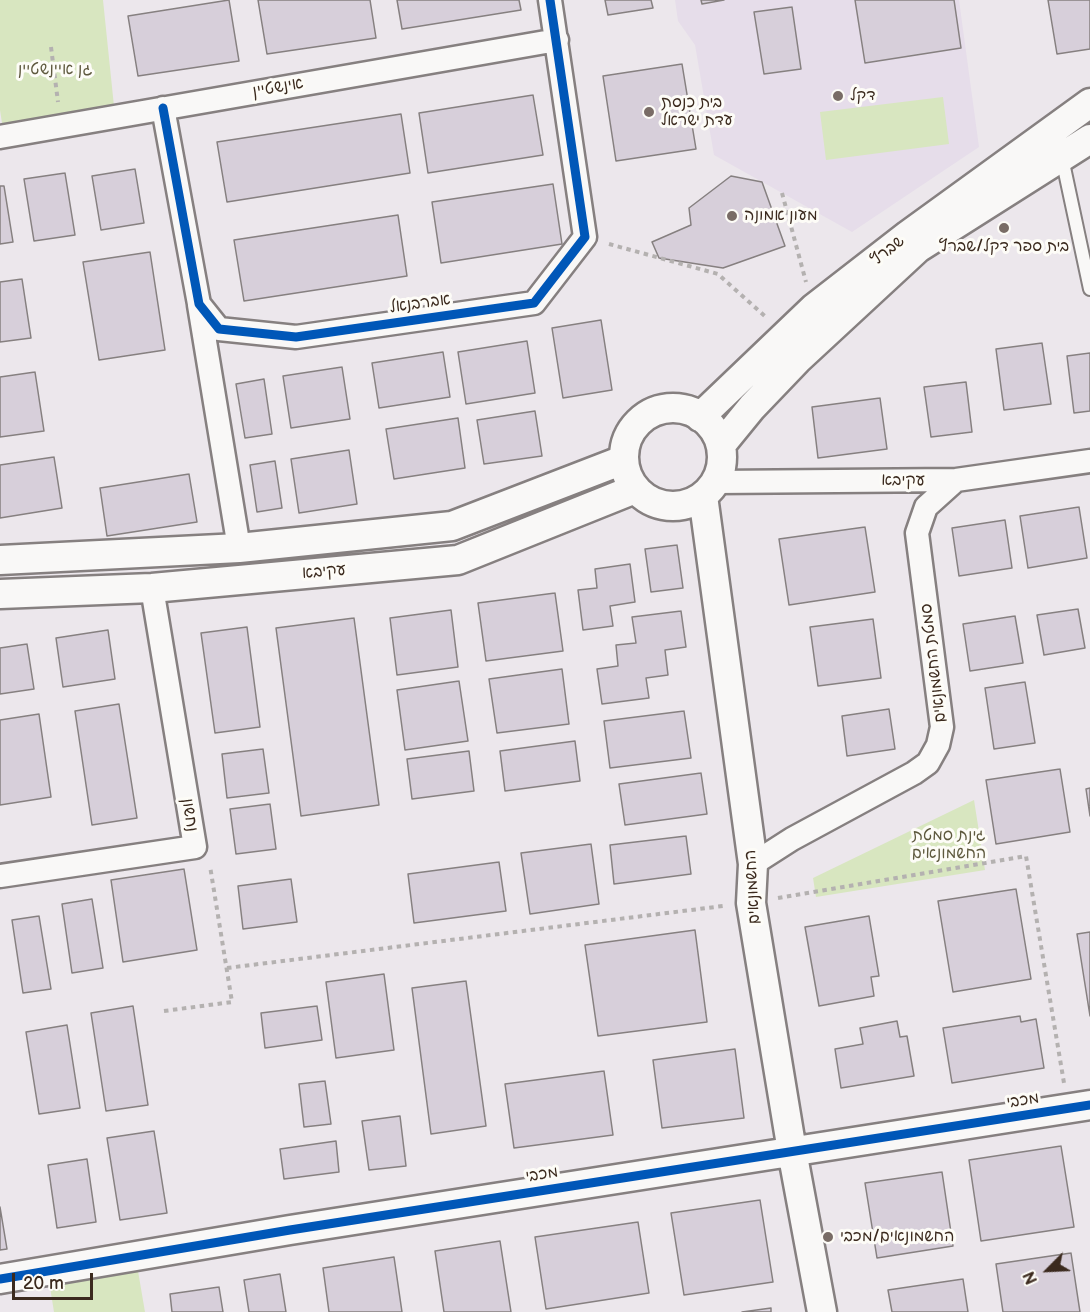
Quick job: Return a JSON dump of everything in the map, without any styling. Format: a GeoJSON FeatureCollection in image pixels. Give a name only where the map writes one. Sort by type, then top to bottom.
{"type":"FeatureCollection","features":[{"type":"Feature","properties":{"kind":"street"},"geometry":{"type":"LineString","coordinates":[[550,0],[585,237]]}},
{"type":"Feature","properties":{"kind":"street","name":"אינשטיין"},"geometry":{"type":"LineString","coordinates":[[0,137],[557,40]]}},
{"type":"Feature","properties":{"kind":"street","name":"שברץ"},"geometry":{"type":"LineString","coordinates":[[700,417],[814,308],[908,235],[1090,103]]}},
{"type":"Feature","properties":{"kind":"street","name":"אברבנאל"},"geometry":{"type":"LineString","coordinates":[[163,108],[199,304],[239,548]]}},
{"type":"Feature","properties":{"kind":"street","name":"שברץ"},"geometry":{"type":"LineString","coordinates":[[721,445],[752,406],[797,360],[918,248],[1090,139]]}},
{"type":"Feature","properties":{"kind":"street","name":"אברבנאל"},"geometry":{"type":"LineString","coordinates":[[199,304],[219,329],[296,337],[534,303],[585,237]]}},
{"type":"Feature","properties":{"kind":"street"},"geometry":{"type":"LineString","coordinates":[[665,408],[683,409],[700,417],[709,425],[721,445],[721,464],[709,489],[686,505],[668,507],[649,501],[635,489],[627,475],[623,460],[625,442],[634,426],[648,414],[665,408]]}},
{"type":"Feature","properties":{"kind":"street","name":"עקיבא"},"geometry":{"type":"LineString","coordinates":[[0,560],[239,548],[452,526],[623,460]]}},
{"type":"Feature","properties":{"kind":"street","name":"עקיבא"},"geometry":{"type":"LineString","coordinates":[[709,489],[956,480],[1090,461]]}},
{"type":"Feature","properties":{"kind":"street","name":"סמטת החשמונאים"},"geometry":{"type":"LineString","coordinates":[[753,864],[792,839],[914,774],[928,764],[938,745],[942,727],[917,533],[926,507],[956,480]]}},
{"type":"Feature","properties":{"kind":"street","name":"עקיבא"},"geometry":{"type":"LineString","coordinates":[[0,594],[152,588],[458,560],[635,489]]}},
{"type":"Feature","properties":{"kind":"street","name":"החשמונאים"},"geometry":{"type":"LineString","coordinates":[[709,489],[753,864],[751,903],[792,1151],[822,1312]]}},
{"type":"Feature","properties":{"kind":"street","name":"נחשון"},"geometry":{"type":"LineString","coordinates":[[0,876],[195,847],[152,588]]}},
{"type":"Feature","properties":{"kind":"street","name":"מכבי"},"geometry":{"type":"LineString","coordinates":[[0,1279],[290,1230],[1079,1107]]}},
{"type":"Feature","properties":{"kind":"lane"},"geometry":{"type":"LineString","coordinates":[[1061,157],[1090,289]]}},
{"type":"Feature","properties":{"kind":"path"},"geometry":{"type":"LineString","coordinates":[[51,47],[61,126]]}},
{"type":"Feature","properties":{"kind":"path"},"geometry":{"type":"LineString","coordinates":[[782,193],[814,308]]}},
{"type":"Feature","properties":{"kind":"path"},"geometry":{"type":"LineString","coordinates":[[585,237],[718,274],[785,334]]}},
{"type":"Feature","properties":{"kind":"path"},"geometry":{"type":"LineString","coordinates":[[164,1011],[232,1002],[209,860],[195,847]]}},
{"type":"Feature","properties":{"kind":"path"},"geometry":{"type":"LineString","coordinates":[[227,968],[751,903],[1026,856],[1079,1107]]}},
{"type":"Feature","properties":{"kind":"shaded area","name":"דקל"},"geometry":{"type":"Polygon","coordinates":[[[675,0],[959,0],[979,147],[852,232],[714,155],[695,45],[678,21],[675,0]]]}},
{"type":"Feature","properties":{"kind":"green space","name":"גן איינשטיין"},"geometry":{"type":"Polygon","coordinates":[[[0,0],[103,0],[115,116],[4,136],[0,110],[0,0]]]}},
{"type":"Feature","properties":{"kind":"green space"},"geometry":{"type":"Polygon","coordinates":[[[943,97],[949,144],[826,160],[820,112],[943,97]]]}},
{"type":"Feature","properties":{"kind":"green space","name":"גינת סמטת החשמונאים"},"geometry":{"type":"Polygon","coordinates":[[[974,800],[985,870],[816,897],[813,878],[974,800]]]}},
{"type":"Feature","properties":{"kind":"green space"},"geometry":{"type":"Polygon","coordinates":[[[138,1271],[145,1312],[54,1312],[50,1287],[138,1271]]]}},
{"type":"Feature","properties":{"kind":"building"},"geometry":{"type":"Polygon","coordinates":[[[229,0],[239,61],[138,76],[128,16],[229,0]]]}},
{"type":"Feature","properties":{"kind":"building"},"geometry":{"type":"Polygon","coordinates":[[[258,0],[370,0],[376,38],[267,54],[258,0]]]}},
{"type":"Feature","properties":{"kind":"building"},"geometry":{"type":"Polygon","coordinates":[[[397,0],[519,0],[521,10],[402,29],[397,0]]]}},
{"type":"Feature","properties":{"kind":"building"},"geometry":{"type":"Polygon","coordinates":[[[605,0],[651,0],[653,8],[608,15],[605,0]]]}},
{"type":"Feature","properties":{"kind":"building"},"geometry":{"type":"Polygon","coordinates":[[[701,0],[724,0],[702,4],[701,0]]]}},
{"type":"Feature","properties":{"kind":"building"},"geometry":{"type":"Polygon","coordinates":[[[855,0],[954,0],[961,48],[865,63],[855,0]]]}},
{"type":"Feature","properties":{"kind":"building"},"geometry":{"type":"Polygon","coordinates":[[[1048,0],[1090,0],[1090,49],[1057,54],[1048,0]]]}},
{"type":"Feature","properties":{"kind":"building"},"geometry":{"type":"Polygon","coordinates":[[[792,7],[801,69],[764,74],[754,12],[792,7]]]}},
{"type":"Feature","properties":{"kind":"building","name":"בית כנסת עדת ישראל"},"geometry":{"type":"Polygon","coordinates":[[[682,64],[696,149],[616,161],[603,76],[682,64]]]}},
{"type":"Feature","properties":{"kind":"building"},"geometry":{"type":"Polygon","coordinates":[[[533,95],[543,155],[428,173],[419,113],[533,95]]]}},
{"type":"Feature","properties":{"kind":"building"},"geometry":{"type":"Polygon","coordinates":[[[401,114],[410,173],[227,202],[217,142],[401,114]]]}},
{"type":"Feature","properties":{"kind":"building"},"geometry":{"type":"Polygon","coordinates":[[[135,169],[144,223],[101,230],[92,176],[135,169]]]}},
{"type":"Feature","properties":{"kind":"building"},"geometry":{"type":"Polygon","coordinates":[[[65,173],[75,235],[34,241],[24,179],[65,173]]]}},
{"type":"Feature","properties":{"kind":"building","name":"מעון אמונה"},"geometry":{"type":"Polygon","coordinates":[[[731,176],[762,182],[785,246],[723,268],[659,258],[652,242],[691,225],[689,208],[731,176]]]}},
{"type":"Feature","properties":{"kind":"building"},"geometry":{"type":"Polygon","coordinates":[[[553,184],[562,244],[441,263],[432,202],[553,184]]]}},
{"type":"Feature","properties":{"kind":"building"},"geometry":{"type":"Polygon","coordinates":[[[0,186],[4,186],[13,242],[0,244],[0,186]]]}},
{"type":"Feature","properties":{"kind":"building"},"geometry":{"type":"Polygon","coordinates":[[[398,215],[407,276],[244,301],[234,240],[398,215]]]}},
{"type":"Feature","properties":{"kind":"building"},"geometry":{"type":"Polygon","coordinates":[[[150,252],[165,350],[99,360],[83,262],[150,252]]]}},
{"type":"Feature","properties":{"kind":"building"},"geometry":{"type":"Polygon","coordinates":[[[22,279],[31,338],[0,342],[0,282],[22,279]]]}},
{"type":"Feature","properties":{"kind":"building"},"geometry":{"type":"Polygon","coordinates":[[[601,320],[612,390],[563,398],[552,328],[601,320]]]}},
{"type":"Feature","properties":{"kind":"building"},"geometry":{"type":"Polygon","coordinates":[[[527,341],[535,393],[466,404],[458,352],[527,341]]]}},
{"type":"Feature","properties":{"kind":"building"},"geometry":{"type":"Polygon","coordinates":[[[1042,343],[1051,404],[1004,410],[996,349],[1042,343]]]}},
{"type":"Feature","properties":{"kind":"building"},"geometry":{"type":"Polygon","coordinates":[[[443,352],[450,397],[379,408],[372,363],[443,352]]]}},
{"type":"Feature","properties":{"kind":"building"},"geometry":{"type":"Polygon","coordinates":[[[1090,353],[1090,411],[1074,413],[1067,356],[1090,353]]]}},
{"type":"Feature","properties":{"kind":"building"},"geometry":{"type":"Polygon","coordinates":[[[342,367],[350,419],[291,428],[283,376],[342,367]]]}},
{"type":"Feature","properties":{"kind":"building"},"geometry":{"type":"Polygon","coordinates":[[[35,372],[44,431],[0,437],[0,377],[35,372]]]}},
{"type":"Feature","properties":{"kind":"building"},"geometry":{"type":"Polygon","coordinates":[[[264,379],[272,434],[245,438],[236,384],[264,379]]]}},
{"type":"Feature","properties":{"kind":"building"},"geometry":{"type":"Polygon","coordinates":[[[966,382],[972,432],[931,437],[924,387],[966,382]]]}},
{"type":"Feature","properties":{"kind":"building"},"geometry":{"type":"Polygon","coordinates":[[[880,398],[887,449],[818,458],[812,407],[880,398]]]}},
{"type":"Feature","properties":{"kind":"building"},"geometry":{"type":"Polygon","coordinates":[[[535,411],[542,456],[484,464],[477,420],[535,411]]]}},
{"type":"Feature","properties":{"kind":"building"},"geometry":{"type":"Polygon","coordinates":[[[458,418],[465,468],[394,479],[386,429],[458,418]]]}},
{"type":"Feature","properties":{"kind":"building"},"geometry":{"type":"Polygon","coordinates":[[[349,450],[357,504],[299,513],[291,459],[349,450]]]}},
{"type":"Feature","properties":{"kind":"building"},"geometry":{"type":"Polygon","coordinates":[[[54,457],[62,508],[0,518],[0,465],[54,457]]]}},
{"type":"Feature","properties":{"kind":"building"},"geometry":{"type":"Polygon","coordinates":[[[275,461],[282,508],[257,512],[250,465],[275,461]]]}},
{"type":"Feature","properties":{"kind":"building"},"geometry":{"type":"Polygon","coordinates":[[[189,474],[197,522],[107,536],[100,488],[189,474]]]}},
{"type":"Feature","properties":{"kind":"building"},"geometry":{"type":"Polygon","coordinates":[[[1079,507],[1087,558],[1028,568],[1020,516],[1079,507]]]}},
{"type":"Feature","properties":{"kind":"building"},"geometry":{"type":"Polygon","coordinates":[[[1005,520],[1012,568],[959,576],[952,528],[1005,520]]]}},
{"type":"Feature","properties":{"kind":"building"},"geometry":{"type":"Polygon","coordinates":[[[865,527],[875,592],[789,605],[779,539],[865,527]]]}},
{"type":"Feature","properties":{"kind":"building"},"geometry":{"type":"Polygon","coordinates":[[[677,545],[683,588],[651,592],[645,549],[677,545]]]}},
{"type":"Feature","properties":{"kind":"building"},"geometry":{"type":"Polygon","coordinates":[[[630,564],[635,602],[610,606],[613,626],[583,630],[578,590],[597,588],[595,569],[630,564]]]}},
{"type":"Feature","properties":{"kind":"building"},"geometry":{"type":"Polygon","coordinates":[[[555,593],[563,651],[486,661],[478,603],[555,593]]]}},
{"type":"Feature","properties":{"kind":"building"},"geometry":{"type":"Polygon","coordinates":[[[1078,609],[1085,648],[1044,655],[1037,615],[1078,609]]]}},
{"type":"Feature","properties":{"kind":"building"},"geometry":{"type":"Polygon","coordinates":[[[451,610],[458,667],[397,675],[390,618],[451,610]]]}},
{"type":"Feature","properties":{"kind":"building"},"geometry":{"type":"Polygon","coordinates":[[[681,611],[686,647],[665,650],[668,675],[646,678],[649,698],[602,704],[597,669],[618,666],[616,645],[636,643],[632,617],[681,611]]]}},
{"type":"Feature","properties":{"kind":"building"},"geometry":{"type":"Polygon","coordinates":[[[1015,616],[1023,663],[970,671],[963,624],[1015,616]]]}},
{"type":"Feature","properties":{"kind":"building"},"geometry":{"type":"Polygon","coordinates":[[[354,618],[379,805],[301,816],[276,628],[354,618]]]}},
{"type":"Feature","properties":{"kind":"building"},"geometry":{"type":"Polygon","coordinates":[[[873,619],[881,678],[818,686],[810,627],[873,619]]]}},
{"type":"Feature","properties":{"kind":"building"},"geometry":{"type":"Polygon","coordinates":[[[247,627],[260,727],[215,733],[201,633],[247,627]]]}},
{"type":"Feature","properties":{"kind":"building"},"geometry":{"type":"Polygon","coordinates":[[[108,630],[115,679],[63,687],[56,638],[108,630]]]}},
{"type":"Feature","properties":{"kind":"building"},"geometry":{"type":"Polygon","coordinates":[[[27,644],[34,689],[0,694],[0,648],[27,644]]]}},
{"type":"Feature","properties":{"kind":"building"},"geometry":{"type":"Polygon","coordinates":[[[562,669],[569,724],[497,733],[489,679],[562,669]]]}},
{"type":"Feature","properties":{"kind":"building"},"geometry":{"type":"Polygon","coordinates":[[[459,681],[468,741],[405,750],[397,690],[459,681]]]}},
{"type":"Feature","properties":{"kind":"building"},"geometry":{"type":"Polygon","coordinates":[[[1025,682],[1035,743],[994,749],[985,688],[1025,682]]]}},
{"type":"Feature","properties":{"kind":"building"},"geometry":{"type":"Polygon","coordinates":[[[119,704],[137,818],[92,825],[75,711],[119,704]]]}},
{"type":"Feature","properties":{"kind":"building"},"geometry":{"type":"Polygon","coordinates":[[[889,709],[895,749],[847,756],[842,716],[889,709]]]}},
{"type":"Feature","properties":{"kind":"building"},"geometry":{"type":"Polygon","coordinates":[[[684,711],[691,758],[610,768],[604,721],[684,711]]]}},
{"type":"Feature","properties":{"kind":"building"},"geometry":{"type":"Polygon","coordinates":[[[39,714],[51,797],[0,805],[0,720],[39,714]]]}},
{"type":"Feature","properties":{"kind":"building"},"geometry":{"type":"Polygon","coordinates":[[[575,741],[580,781],[505,791],[500,751],[575,741]]]}},
{"type":"Feature","properties":{"kind":"building"},"geometry":{"type":"Polygon","coordinates":[[[263,749],[269,793],[227,798],[222,754],[263,749]]]}},
{"type":"Feature","properties":{"kind":"building"},"geometry":{"type":"Polygon","coordinates":[[[469,751],[474,791],[412,799],[407,759],[469,751]]]}},
{"type":"Feature","properties":{"kind":"building"},"geometry":{"type":"Polygon","coordinates":[[[1060,769],[1070,832],[996,844],[986,780],[1060,769]]]}},
{"type":"Feature","properties":{"kind":"building"},"geometry":{"type":"Polygon","coordinates":[[[701,773],[707,814],[625,825],[619,784],[701,773]]]}},
{"type":"Feature","properties":{"kind":"building"},"geometry":{"type":"Polygon","coordinates":[[[1090,788],[1090,816],[1086,789],[1090,788]]]}},
{"type":"Feature","properties":{"kind":"building"},"geometry":{"type":"Polygon","coordinates":[[[270,804],[276,849],[236,854],[230,809],[270,804]]]}},
{"type":"Feature","properties":{"kind":"building"},"geometry":{"type":"Polygon","coordinates":[[[686,836],[691,874],[614,884],[610,845],[686,836]]]}},
{"type":"Feature","properties":{"kind":"building"},"geometry":{"type":"Polygon","coordinates":[[[591,844],[599,904],[530,914],[521,853],[591,844]]]}},
{"type":"Feature","properties":{"kind":"building"},"geometry":{"type":"Polygon","coordinates":[[[499,862],[506,911],[414,923],[408,874],[499,862]]]}},
{"type":"Feature","properties":{"kind":"building"},"geometry":{"type":"Polygon","coordinates":[[[184,869],[197,950],[123,962],[111,880],[184,869]]]}},
{"type":"Feature","properties":{"kind":"building"},"geometry":{"type":"Polygon","coordinates":[[[291,879],[297,922],[243,929],[238,886],[291,879]]]}},
{"type":"Feature","properties":{"kind":"building"},"geometry":{"type":"Polygon","coordinates":[[[1016,889],[1031,979],[953,992],[938,901],[1016,889]]]}},
{"type":"Feature","properties":{"kind":"building"},"geometry":{"type":"Polygon","coordinates":[[[92,899],[103,968],[72,973],[62,904],[92,899]]]}},
{"type":"Feature","properties":{"kind":"building"},"geometry":{"type":"Polygon","coordinates":[[[39,916],[51,989],[23,993],[12,920],[39,916]]]}},
{"type":"Feature","properties":{"kind":"building"},"geometry":{"type":"Polygon","coordinates":[[[869,916],[879,976],[871,977],[874,996],[819,1006],[805,927],[869,916]]]}},
{"type":"Feature","properties":{"kind":"building"},"geometry":{"type":"Polygon","coordinates":[[[695,930],[707,1022],[598,1036],[585,945],[695,930]]]}},
{"type":"Feature","properties":{"kind":"building"},"geometry":{"type":"Polygon","coordinates":[[[1090,932],[1090,1016],[1077,934],[1090,932]]]}},
{"type":"Feature","properties":{"kind":"building"},"geometry":{"type":"Polygon","coordinates":[[[384,974],[394,1050],[336,1058],[326,982],[384,974]]]}},
{"type":"Feature","properties":{"kind":"building"},"geometry":{"type":"Polygon","coordinates":[[[466,981],[486,1126],[431,1134],[412,988],[466,981]]]}},
{"type":"Feature","properties":{"kind":"building"},"geometry":{"type":"Polygon","coordinates":[[[133,1006],[148,1105],[106,1111],[91,1013],[133,1006]]]}},
{"type":"Feature","properties":{"kind":"building"},"geometry":{"type":"Polygon","coordinates":[[[317,1006],[322,1040],[265,1048],[261,1013],[317,1006]]]}},
{"type":"Feature","properties":{"kind":"building"},"geometry":{"type":"Polygon","coordinates":[[[1020,1016],[1021,1022],[1036,1019],[1044,1068],[952,1083],[943,1028],[1020,1016]]]}},
{"type":"Feature","properties":{"kind":"building"},"geometry":{"type":"Polygon","coordinates":[[[897,1021],[900,1037],[907,1036],[914,1076],[841,1088],[835,1049],[863,1044],[860,1028],[897,1021]]]}},
{"type":"Feature","properties":{"kind":"building"},"geometry":{"type":"Polygon","coordinates":[[[67,1025],[80,1108],[39,1114],[26,1032],[67,1025]]]}},
{"type":"Feature","properties":{"kind":"building"},"geometry":{"type":"Polygon","coordinates":[[[735,1049],[744,1118],[662,1128],[653,1060],[735,1049]]]}},
{"type":"Feature","properties":{"kind":"building"},"geometry":{"type":"Polygon","coordinates":[[[604,1071],[613,1135],[514,1148],[505,1084],[604,1071]]]}},
{"type":"Feature","properties":{"kind":"building"},"geometry":{"type":"Polygon","coordinates":[[[325,1081],[331,1124],[304,1127],[299,1084],[325,1081]]]}},
{"type":"Feature","properties":{"kind":"building"},"geometry":{"type":"Polygon","coordinates":[[[400,1116],[406,1166],[369,1170],[362,1121],[400,1116]]]}},
{"type":"Feature","properties":{"kind":"building"},"geometry":{"type":"Polygon","coordinates":[[[154,1131],[167,1213],[120,1220],[107,1138],[154,1131]]]}},
{"type":"Feature","properties":{"kind":"building"},"geometry":{"type":"Polygon","coordinates":[[[336,1141],[339,1172],[284,1179],[280,1149],[336,1141]]]}},
{"type":"Feature","properties":{"kind":"building"},"geometry":{"type":"Polygon","coordinates":[[[1061,1146],[1074,1227],[981,1241],[969,1160],[1061,1146]]]}},
{"type":"Feature","properties":{"kind":"building"},"geometry":{"type":"Polygon","coordinates":[[[87,1159],[96,1222],[57,1228],[48,1165],[87,1159]]]}},
{"type":"Feature","properties":{"kind":"building"},"geometry":{"type":"Polygon","coordinates":[[[942,1172],[953,1246],[877,1258],[865,1183],[942,1172]]]}},
{"type":"Feature","properties":{"kind":"building"},"geometry":{"type":"Polygon","coordinates":[[[760,1200],[773,1282],[684,1295],[671,1213],[760,1200]]]}},
{"type":"Feature","properties":{"kind":"building"},"geometry":{"type":"Polygon","coordinates":[[[0,1207],[7,1249],[0,1250],[0,1207]]]}},
{"type":"Feature","properties":{"kind":"building"},"geometry":{"type":"Polygon","coordinates":[[[638,1222],[649,1293],[546,1309],[535,1237],[638,1222]]]}},
{"type":"Feature","properties":{"kind":"building"},"geometry":{"type":"Polygon","coordinates":[[[500,1241],[511,1312],[444,1312],[435,1251],[500,1241]]]}},
{"type":"Feature","properties":{"kind":"building"},"geometry":{"type":"Polygon","coordinates":[[[1071,1253],[1080,1312],[1003,1312],[996,1264],[1071,1253]]]}},
{"type":"Feature","properties":{"kind":"building"},"geometry":{"type":"Polygon","coordinates":[[[394,1257],[402,1312],[329,1312],[323,1268],[394,1257]]]}},
{"type":"Feature","properties":{"kind":"building"},"geometry":{"type":"Polygon","coordinates":[[[280,1274],[286,1312],[249,1312],[244,1280],[280,1274]]]}},
{"type":"Feature","properties":{"kind":"building"},"geometry":{"type":"Polygon","coordinates":[[[963,1279],[968,1312],[892,1312],[888,1290],[963,1279]]]}},
{"type":"Feature","properties":{"kind":"building"},"geometry":{"type":"Polygon","coordinates":[[[219,1287],[223,1312],[172,1312],[170,1294],[219,1287]]]}},
{"type":"Feature","properties":{"kind":"building"},"geometry":{"type":"Polygon","coordinates":[[[771,1308],[771,1312],[742,1312],[771,1308]]]}},
{"type":"Feature","properties":{"kind":"cycle path"},"geometry":{"type":"LineString","coordinates":[[163,108],[199,304],[219,329],[296,337],[534,303],[585,237],[550,0]]}},
{"type":"Feature","properties":{"kind":"cycle path"},"geometry":{"type":"LineString","coordinates":[[0,1279],[290,1230],[1090,1105]]}},
{"type":"Feature","properties":{"kind":"place","name":"דקל"},"geometry":{"type":"Point","coordinates":[838,96]}},
{"type":"Feature","properties":{"kind":"place","name":"בית כנסת עדת ישראל"},"geometry":{"type":"Point","coordinates":[649,112]}},
{"type":"Feature","properties":{"kind":"place","name":"מעון אמונה"},"geometry":{"type":"Point","coordinates":[732,216]}},
{"type":"Feature","properties":{"kind":"place","name":"בית ספר דקל/שברץ"},"geometry":{"type":"Point","coordinates":[1004,228]}},
{"type":"Feature","properties":{"kind":"place","name":"החשמונאים/מכבי"},"geometry":{"type":"Point","coordinates":[828,1237]}}]}
